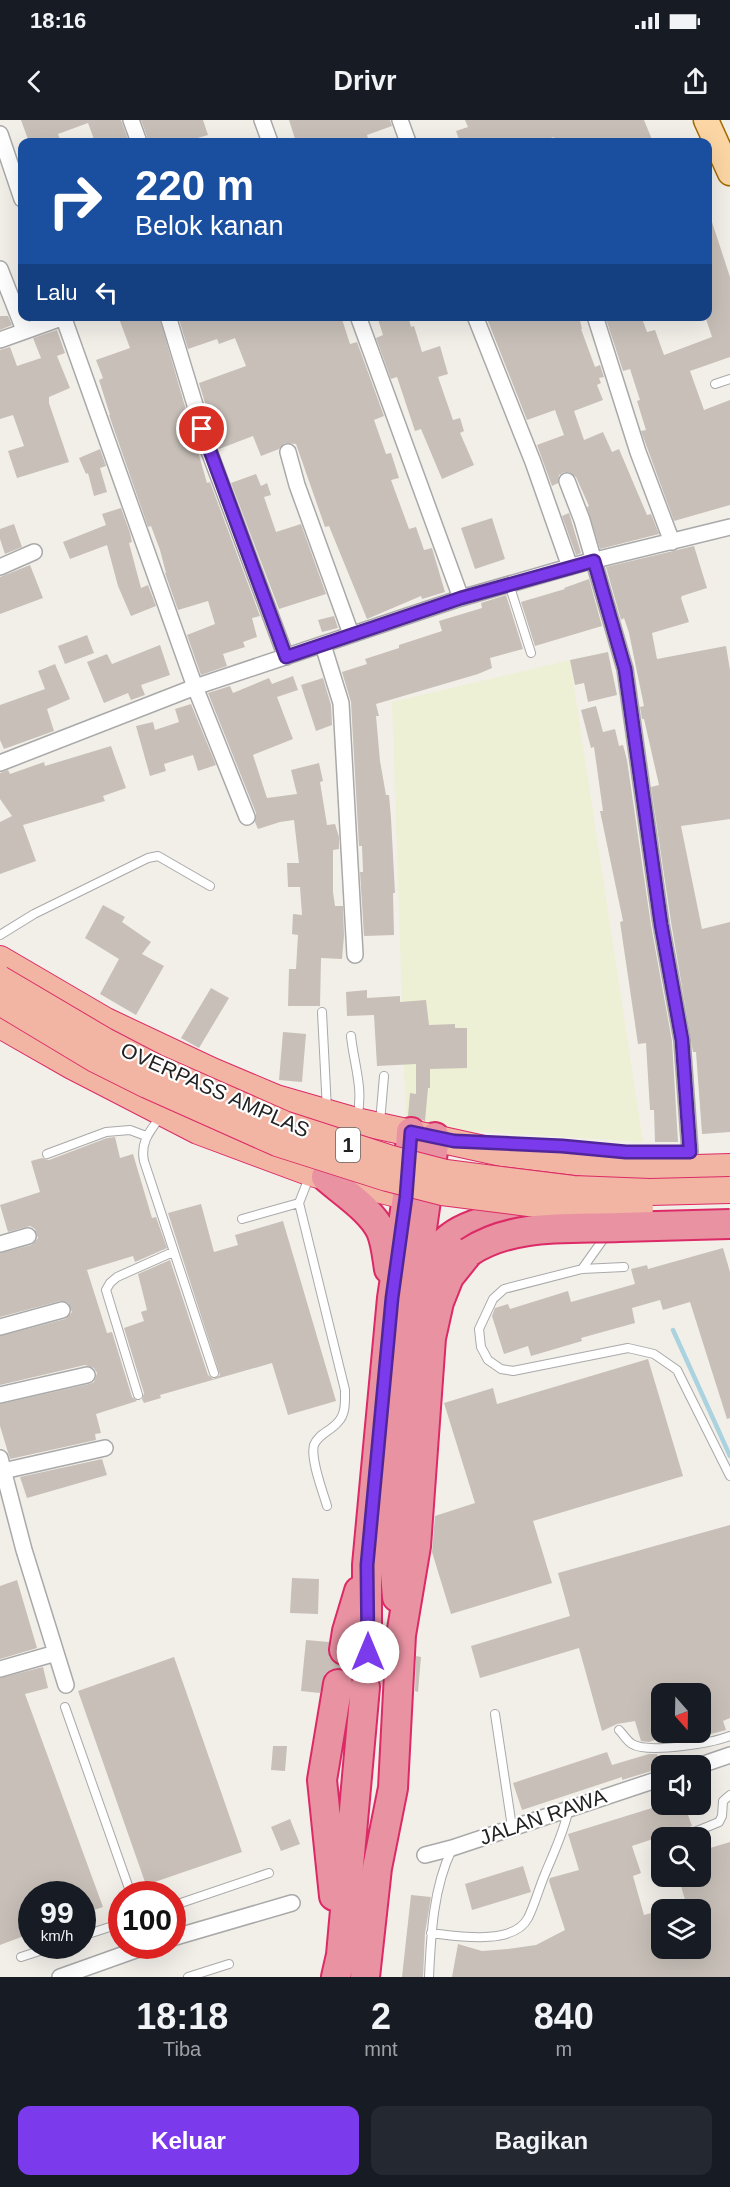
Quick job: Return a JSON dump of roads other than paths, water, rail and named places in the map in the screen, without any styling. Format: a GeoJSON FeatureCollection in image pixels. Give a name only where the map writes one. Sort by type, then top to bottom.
{"type":"FeatureCollection","features":[{"type":"Feature","properties":{"kind":"highway"},"geometry":{"type":"LineString","coordinates":[[0,959],[106,1021],[276,1098],[368,1123],[502,1153],[661,1169],[730,1167]]}},
{"type":"Feature","properties":{"kind":"highway","name":"OVERPASS AMPLAS"},"geometry":{"type":"LineString","coordinates":[[0,979],[105,1041],[166,1071],[285,1124],[392,1159],[446,1173],[573,1189],[650,1192],[730,1190]]}},
{"type":"Feature","properties":{"kind":"highway","name":"OVERPASS AMPLAS"},"geometry":{"type":"LineString","coordinates":[[0,1002],[95,1059],[147,1085],[277,1143],[387,1178],[442,1192],[575,1209],[730,1206]]}},
{"type":"Feature","properties":{"kind":"highway"},"geometry":{"type":"LineString","coordinates":[[0,1025],[198,1131],[319,1175],[416,1199],[610,1230],[704,1238],[730,1236]]}},
{"type":"Feature","properties":{"kind":"highway"},"geometry":{"type":"LineString","coordinates":[[434,1137],[626,1152],[730,1151]]}},
{"type":"Feature","properties":{"kind":"highway"},"geometry":{"type":"LineString","coordinates":[[356,1651],[367,1565],[392,1298],[434,1137]]}},
{"type":"Feature","properties":{"kind":"highway"},"geometry":{"type":"LineString","coordinates":[[319,1175],[367,1213],[381,1230],[386,1249],[392,1298]]}},
{"type":"Feature","properties":{"kind":"highway"},"geometry":{"type":"LineString","coordinates":[[401,1635],[393,1549],[416,1199]]}},
{"type":"Feature","properties":{"kind":"highway"},"geometry":{"type":"LineString","coordinates":[[407,1334],[428,1262],[443,1243],[459,1230],[478,1222],[510,1215]]}},
{"type":"Feature","properties":{"kind":"highway"},"geometry":{"type":"LineString","coordinates":[[365,1977],[376,1868],[393,1788],[401,1635],[416,1546],[431,1338],[439,1302],[449,1277],[469,1252],[484,1242],[539,1229],[730,1224]]}},
{"type":"Feature","properties":{"kind":"highway"},"geometry":{"type":"LineString","coordinates":[[338,1966],[351,1686]]}},
{"type":"Feature","properties":{"kind":"main road"},"geometry":{"type":"LineString","coordinates":[[708,120],[730,173]]}},
{"type":"Feature","properties":{"kind":"street"},"geometry":{"type":"LineString","coordinates":[[131,120],[138,138]]}},
{"type":"Feature","properties":{"kind":"street"},"geometry":{"type":"LineString","coordinates":[[262,120],[269,138]]}},
{"type":"Feature","properties":{"kind":"street"},"geometry":{"type":"LineString","coordinates":[[400,120],[407,138]]}},
{"type":"Feature","properties":{"kind":"street"},"geometry":{"type":"LineString","coordinates":[[0,134],[18,187]]}},
{"type":"Feature","properties":{"kind":"street"},"geometry":{"type":"LineString","coordinates":[[0,269],[18,315]]}},
{"type":"Feature","properties":{"kind":"street"},"geometry":{"type":"LineString","coordinates":[[20,321],[24,330]]}},
{"type":"Feature","properties":{"kind":"street"},"geometry":{"type":"LineString","coordinates":[[0,340],[52,321]]}},
{"type":"Feature","properties":{"kind":"street"},"geometry":{"type":"LineString","coordinates":[[65,321],[195,687],[247,817]]}},
{"type":"Feature","properties":{"kind":"street"},"geometry":{"type":"LineString","coordinates":[[170,321],[209,451],[286,657]]}},
{"type":"Feature","properties":{"kind":"street"},"geometry":{"type":"LineString","coordinates":[[360,321],[461,598]]}},
{"type":"Feature","properties":{"kind":"street"},"geometry":{"type":"LineString","coordinates":[[477,321],[533,462],[570,567]]}},
{"type":"Feature","properties":{"kind":"street"},"geometry":{"type":"LineString","coordinates":[[597,321],[639,452],[672,542]]}},
{"type":"Feature","properties":{"kind":"street"},"geometry":{"type":"LineString","coordinates":[[288,452],[297,485],[351,634]]}},
{"type":"Feature","properties":{"kind":"street"},"geometry":{"type":"LineString","coordinates":[[567,481],[582,520],[625,669],[661,924],[682,1040],[690,1152]]}},
{"type":"Feature","properties":{"kind":"street"},"geometry":{"type":"LineString","coordinates":[[0,763],[195,687],[461,598],[730,526]]}},
{"type":"Feature","properties":{"kind":"street"},"geometry":{"type":"LineString","coordinates":[[0,567],[34,552]]}},
{"type":"Feature","properties":{"kind":"street"},"geometry":{"type":"LineString","coordinates":[[322,645],[341,703],[356,955]]}},
{"type":"Feature","properties":{"kind":"street"},"geometry":{"type":"LineString","coordinates":[[0,1244],[28,1236]]}},
{"type":"Feature","properties":{"kind":"street"},"geometry":{"type":"LineString","coordinates":[[0,1327],[62,1310]]}},
{"type":"Feature","properties":{"kind":"street"},"geometry":{"type":"LineString","coordinates":[[0,1395],[87,1375]]}},
{"type":"Feature","properties":{"kind":"street"},"geometry":{"type":"LineString","coordinates":[[66,1685],[24,1550],[2,1464],[105,1448]]}},
{"type":"Feature","properties":{"kind":"street"},"geometry":{"type":"LineString","coordinates":[[0,1669],[56,1653]]}},
{"type":"Feature","properties":{"kind":"street"},"geometry":{"type":"LineString","coordinates":[[711,1762],[730,1755]]}},
{"type":"Feature","properties":{"kind":"street","name":"JALAN RAWA"},"geometry":{"type":"LineString","coordinates":[[425,1855],[651,1782]]}},
{"type":"Feature","properties":{"kind":"street"},"geometry":{"type":"LineString","coordinates":[[186,1934],[292,1903]]}},
{"type":"Feature","properties":{"kind":"street"},"geometry":{"type":"LineString","coordinates":[[60,1977],[111,1959]]}},
{"type":"Feature","properties":{"kind":"lane"},"geometry":{"type":"LineString","coordinates":[[715,384],[730,380]]}},
{"type":"Feature","properties":{"kind":"lane"},"geometry":{"type":"LineString","coordinates":[[508,584],[531,653]]}},
{"type":"Feature","properties":{"kind":"lane"},"geometry":{"type":"LineString","coordinates":[[0,935],[34,914],[148,858],[158,856],[210,886]]}},
{"type":"Feature","properties":{"kind":"lane"},"geometry":{"type":"LineString","coordinates":[[322,1012],[327,1112]]}},
{"type":"Feature","properties":{"kind":"lane"},"geometry":{"type":"LineString","coordinates":[[351,1036],[360,1088],[360,1104],[368,1123]]}},
{"type":"Feature","properties":{"kind":"lane"},"geometry":{"type":"LineString","coordinates":[[368,1123],[384,1076]]}},
{"type":"Feature","properties":{"kind":"lane"},"geometry":{"type":"LineString","coordinates":[[163,1114],[146,1136],[142,1152],[214,1373]]}},
{"type":"Feature","properties":{"kind":"lane"},"geometry":{"type":"LineString","coordinates":[[47,1154],[106,1132],[130,1130],[146,1136]]}},
{"type":"Feature","properties":{"kind":"lane"},"geometry":{"type":"LineString","coordinates":[[242,1219],[299,1203],[319,1175]]}},
{"type":"Feature","properties":{"kind":"lane"},"geometry":{"type":"LineString","coordinates":[[299,1203],[345,1390],[345,1407],[339,1422],[318,1438],[314,1445],[316,1466],[327,1506]]}},
{"type":"Feature","properties":{"kind":"lane"},"geometry":{"type":"LineString","coordinates":[[582,1269],[610,1230]]}},
{"type":"Feature","properties":{"kind":"lane"},"geometry":{"type":"LineString","coordinates":[[138,1395],[106,1290],[117,1277],[173,1252]]}},
{"type":"Feature","properties":{"kind":"lane"},"geometry":{"type":"LineString","coordinates":[[624,1267],[582,1269],[504,1289],[493,1299],[479,1329],[481,1347],[488,1360],[501,1369],[513,1371],[628,1348],[654,1354],[677,1370],[730,1476]]}},
{"type":"Feature","properties":{"kind":"lane"},"geometry":{"type":"LineString","coordinates":[[65,1707],[126,1881]]}},
{"type":"Feature","properties":{"kind":"lane"},"geometry":{"type":"LineString","coordinates":[[495,1714],[512,1827]]}},
{"type":"Feature","properties":{"kind":"lane"},"geometry":{"type":"LineString","coordinates":[[619,1730],[632,1744],[642,1747],[668,1748],[720,1740],[730,1736]]}},
{"type":"Feature","properties":{"kind":"lane"},"geometry":{"type":"LineString","coordinates":[[707,1827],[719,1822],[722,1816],[723,1801],[730,1795]]}},
{"type":"Feature","properties":{"kind":"lane"},"geometry":{"type":"LineString","coordinates":[[431,1933],[488,1938],[515,1930],[527,1920],[565,1830],[570,1808]]}},
{"type":"Feature","properties":{"kind":"lane"},"geometry":{"type":"LineString","coordinates":[[429,1977],[431,1933],[443,1867],[452,1848]]}},
{"type":"Feature","properties":{"kind":"lane"},"geometry":{"type":"LineString","coordinates":[[186,1901],[269,1874]]}},
{"type":"Feature","properties":{"kind":"lane"},"geometry":{"type":"LineString","coordinates":[[189,1977],[229,1964]]}},
{"type":"Feature","properties":{"kind":"waterway"},"geometry":{"type":"LineString","coordinates":[[673,1330],[730,1456]]}}]}
